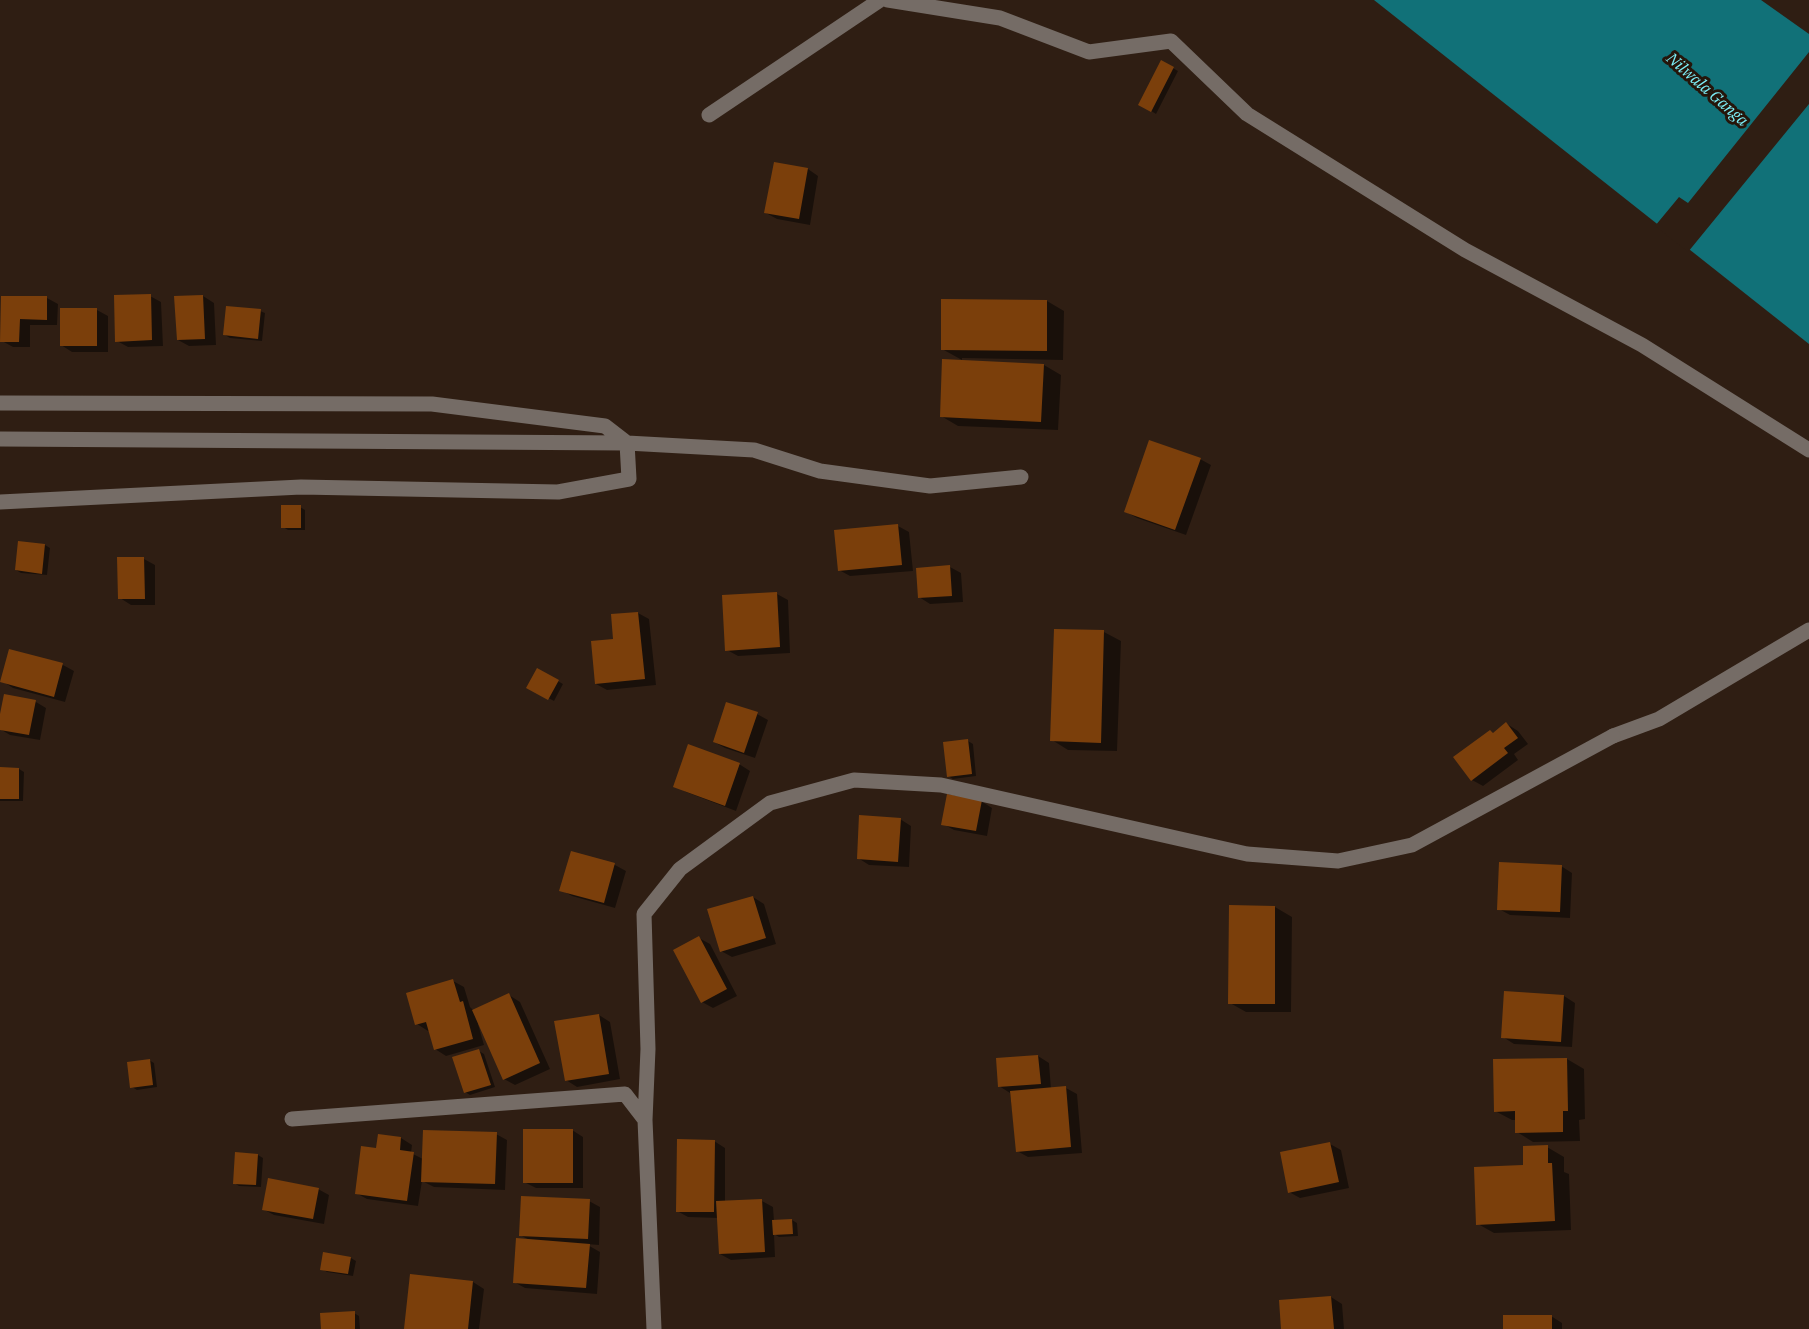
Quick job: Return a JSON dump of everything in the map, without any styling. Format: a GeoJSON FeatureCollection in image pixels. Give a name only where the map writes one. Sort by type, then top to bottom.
{"type":"FeatureCollection","features":[{"type":"Feature","properties":{"kind":"street"},"geometry":{"type":"LineString","coordinates":[[709,115],[880,0]]}},
{"type":"Feature","properties":{"kind":"street"},"geometry":{"type":"LineString","coordinates":[[888,0],[1000,18],[1089,52],[1171,41],[1247,114],[1465,250],[1642,345],[1809,450]]}},
{"type":"Feature","properties":{"kind":"street"},"geometry":{"type":"LineString","coordinates":[[0,403],[432,404],[605,426],[627,443],[630,479],[558,492],[301,487],[0,502]]}},
{"type":"Feature","properties":{"kind":"street"},"geometry":{"type":"LineString","coordinates":[[0,439],[627,443],[754,450],[820,471],[930,486],[1021,477]]}},
{"type":"Feature","properties":{"kind":"street"},"geometry":{"type":"LineString","coordinates":[[654,1329],[645,1120],[648,1049],[644,914],[680,869],[770,803],[854,780],[941,785],[1247,854],[1338,861],[1412,845],[1614,736],[1659,719],[1809,630]]}},
{"type":"Feature","properties":{"kind":"street"},"geometry":{"type":"LineString","coordinates":[[292,1119],[625,1094],[645,1120]]}},
{"type":"Feature","properties":{"kind":"water","name":"Nilwala Ganga"},"geometry":{"type":"Polygon","coordinates":[[[1374,0],[1761,0],[1809,34],[1809,344],[1374,0]]]}},
{"type":"Feature","properties":{"kind":"pier"},"geometry":{"type":"Polygon","coordinates":[[[1809,52],[1809,104],[1688,252],[1655,226],[1679,197],[1688,203],[1809,52]]]}},
{"type":"Feature","properties":{"kind":"building"},"geometry":{"type":"Polygon","coordinates":[[[1161,60],[1174,67],[1151,112],[1138,105],[1161,60]]]}},
{"type":"Feature","properties":{"kind":"building"},"geometry":{"type":"Polygon","coordinates":[[[774,162],[808,168],[799,219],[764,213],[774,162]]]}},
{"type":"Feature","properties":{"kind":"building"},"geometry":{"type":"Polygon","coordinates":[[[151,294],[152,340],[115,342],[114,295],[151,294]]]}},
{"type":"Feature","properties":{"kind":"building"},"geometry":{"type":"Polygon","coordinates":[[[203,295],[205,339],[177,340],[174,296],[203,295]]]}},
{"type":"Feature","properties":{"kind":"building"},"geometry":{"type":"Polygon","coordinates":[[[1,296],[47,296],[47,320],[20,319],[19,342],[0,342],[1,296]]]}},
{"type":"Feature","properties":{"kind":"building"},"geometry":{"type":"Polygon","coordinates":[[[941,299],[1047,300],[1047,351],[941,350],[941,299]]]}},
{"type":"Feature","properties":{"kind":"building"},"geometry":{"type":"Polygon","coordinates":[[[226,306],[261,309],[258,339],[223,335],[226,306]]]}},
{"type":"Feature","properties":{"kind":"building"},"geometry":{"type":"Polygon","coordinates":[[[60,308],[97,308],[97,346],[60,346],[60,308]]]}},
{"type":"Feature","properties":{"kind":"building"},"geometry":{"type":"Polygon","coordinates":[[[942,359],[1044,364],[1041,422],[940,417],[942,359]]]}},
{"type":"Feature","properties":{"kind":"building"},"geometry":{"type":"Polygon","coordinates":[[[1149,440],[1201,458],[1175,530],[1124,512],[1149,440]]]}},
{"type":"Feature","properties":{"kind":"building"},"geometry":{"type":"Polygon","coordinates":[[[281,505],[301,505],[301,528],[281,528],[281,505]]]}},
{"type":"Feature","properties":{"kind":"building"},"geometry":{"type":"Polygon","coordinates":[[[898,524],[902,565],[838,571],[834,530],[898,524]]]}},
{"type":"Feature","properties":{"kind":"building"},"geometry":{"type":"Polygon","coordinates":[[[18,541],[45,544],[42,574],[15,570],[18,541]]]}},
{"type":"Feature","properties":{"kind":"building"},"geometry":{"type":"Polygon","coordinates":[[[117,557],[144,557],[145,599],[118,599],[117,557]]]}},
{"type":"Feature","properties":{"kind":"building"},"geometry":{"type":"Polygon","coordinates":[[[950,565],[952,596],[918,598],[916,568],[950,565]]]}},
{"type":"Feature","properties":{"kind":"building"},"geometry":{"type":"Polygon","coordinates":[[[777,592],[780,647],[725,651],[722,595],[777,592]]]}},
{"type":"Feature","properties":{"kind":"building"},"geometry":{"type":"Polygon","coordinates":[[[638,612],[645,679],[595,684],[591,641],[613,639],[611,614],[638,612]]]}},
{"type":"Feature","properties":{"kind":"building"},"geometry":{"type":"Polygon","coordinates":[[[1054,629],[1104,630],[1101,743],[1050,741],[1054,629]]]}},
{"type":"Feature","properties":{"kind":"building"},"geometry":{"type":"Polygon","coordinates":[[[9,649],[63,663],[54,697],[0,682],[9,649]]]}},
{"type":"Feature","properties":{"kind":"building"},"geometry":{"type":"Polygon","coordinates":[[[537,668],[559,680],[548,700],[526,688],[537,668]]]}},
{"type":"Feature","properties":{"kind":"building"},"geometry":{"type":"Polygon","coordinates":[[[4,694],[36,700],[29,735],[0,730],[4,694]]]}},
{"type":"Feature","properties":{"kind":"building"},"geometry":{"type":"Polygon","coordinates":[[[726,702],[758,712],[744,753],[713,742],[726,702]]]}},
{"type":"Feature","properties":{"kind":"building"},"geometry":{"type":"Polygon","coordinates":[[[1506,722],[1518,738],[1504,748],[1508,753],[1471,781],[1453,757],[1490,730],[1493,733],[1506,722]]]}},
{"type":"Feature","properties":{"kind":"building"},"geometry":{"type":"Polygon","coordinates":[[[968,739],[972,774],[947,777],[943,742],[968,739]]]}},
{"type":"Feature","properties":{"kind":"building"},"geometry":{"type":"Polygon","coordinates":[[[688,744],[740,763],[725,806],[673,787],[688,744]]]}},
{"type":"Feature","properties":{"kind":"building"},"geometry":{"type":"Polygon","coordinates":[[[0,767],[19,768],[19,799],[0,799],[0,767]]]}},
{"type":"Feature","properties":{"kind":"building"},"geometry":{"type":"Polygon","coordinates":[[[947,794],[982,800],[976,831],[941,825],[947,794]]]}},
{"type":"Feature","properties":{"kind":"building"},"geometry":{"type":"Polygon","coordinates":[[[859,815],[901,818],[898,862],[857,859],[859,815]]]}},
{"type":"Feature","properties":{"kind":"building"},"geometry":{"type":"Polygon","coordinates":[[[571,851],[615,863],[604,903],[559,891],[571,851]]]}},
{"type":"Feature","properties":{"kind":"building"},"geometry":{"type":"Polygon","coordinates":[[[1499,862],[1562,865],[1560,912],[1497,910],[1499,862]]]}},
{"type":"Feature","properties":{"kind":"building"},"geometry":{"type":"Polygon","coordinates":[[[753,896],[766,938],[720,952],[707,909],[753,896]]]}},
{"type":"Feature","properties":{"kind":"building"},"geometry":{"type":"Polygon","coordinates":[[[1229,905],[1275,906],[1275,1004],[1228,1004],[1229,905]]]}},
{"type":"Feature","properties":{"kind":"building"},"geometry":{"type":"Polygon","coordinates":[[[699,936],[727,989],[701,1003],[673,950],[699,936]]]}},
{"type":"Feature","properties":{"kind":"building"},"geometry":{"type":"Polygon","coordinates":[[[453,979],[460,1002],[463,1001],[473,1039],[434,1050],[426,1022],[415,1025],[406,993],[453,979]]]}},
{"type":"Feature","properties":{"kind":"building"},"geometry":{"type":"Polygon","coordinates":[[[1504,991],[1564,995],[1561,1042],[1501,1038],[1504,991]]]}},
{"type":"Feature","properties":{"kind":"building"},"geometry":{"type":"Polygon","coordinates":[[[509,993],[540,1063],[503,1080],[472,1010],[509,993]]]}},
{"type":"Feature","properties":{"kind":"building"},"geometry":{"type":"Polygon","coordinates":[[[599,1014],[609,1074],[565,1081],[554,1021],[599,1014]]]}},
{"type":"Feature","properties":{"kind":"building"},"geometry":{"type":"Polygon","coordinates":[[[479,1049],[491,1085],[464,1093],[452,1057],[479,1049]]]}},
{"type":"Feature","properties":{"kind":"building"},"geometry":{"type":"Polygon","coordinates":[[[1038,1055],[1041,1084],[998,1087],[996,1058],[1038,1055]]]}},
{"type":"Feature","properties":{"kind":"building"},"geometry":{"type":"Polygon","coordinates":[[[1567,1058],[1568,1111],[1563,1111],[1563,1132],[1515,1133],[1515,1111],[1494,1112],[1493,1059],[1567,1058]]]}},
{"type":"Feature","properties":{"kind":"building"},"geometry":{"type":"Polygon","coordinates":[[[150,1059],[153,1085],[130,1088],[127,1062],[150,1059]]]}},
{"type":"Feature","properties":{"kind":"building"},"geometry":{"type":"Polygon","coordinates":[[[1066,1086],[1071,1147],[1016,1152],[1010,1091],[1066,1086]]]}},
{"type":"Feature","properties":{"kind":"building"},"geometry":{"type":"Polygon","coordinates":[[[523,1129],[573,1129],[573,1183],[523,1183],[523,1129]]]}},
{"type":"Feature","properties":{"kind":"building"},"geometry":{"type":"Polygon","coordinates":[[[423,1130],[497,1132],[495,1184],[421,1182],[423,1130]]]}},
{"type":"Feature","properties":{"kind":"building"},"geometry":{"type":"Polygon","coordinates":[[[378,1134],[401,1137],[400,1150],[414,1152],[407,1201],[355,1194],[361,1146],[376,1148],[378,1134]]]}},
{"type":"Feature","properties":{"kind":"building"},"geometry":{"type":"Polygon","coordinates":[[[677,1139],[715,1140],[714,1212],[676,1212],[677,1139]]]}},
{"type":"Feature","properties":{"kind":"building"},"geometry":{"type":"Polygon","coordinates":[[[1330,1142],[1339,1182],[1288,1193],[1280,1152],[1330,1142]]]}},
{"type":"Feature","properties":{"kind":"building"},"geometry":{"type":"Polygon","coordinates":[[[1548,1145],[1548,1163],[1552,1163],[1555,1221],[1476,1225],[1474,1167],[1523,1165],[1523,1146],[1548,1145]]]}},
{"type":"Feature","properties":{"kind":"building"},"geometry":{"type":"Polygon","coordinates":[[[235,1152],[258,1154],[256,1185],[233,1184],[235,1152]]]}},
{"type":"Feature","properties":{"kind":"building"},"geometry":{"type":"Polygon","coordinates":[[[268,1178],[319,1188],[313,1219],[262,1210],[268,1178]]]}},
{"type":"Feature","properties":{"kind":"building"},"geometry":{"type":"Polygon","coordinates":[[[521,1196],[590,1199],[588,1239],[519,1236],[521,1196]]]}},
{"type":"Feature","properties":{"kind":"building"},"geometry":{"type":"Polygon","coordinates":[[[762,1199],[765,1252],[719,1254],[716,1201],[762,1199]]]}},
{"type":"Feature","properties":{"kind":"building"},"geometry":{"type":"Polygon","coordinates":[[[792,1219],[793,1234],[773,1235],[772,1220],[792,1219]]]}},
{"type":"Feature","properties":{"kind":"building"},"geometry":{"type":"Polygon","coordinates":[[[516,1238],[590,1244],[586,1288],[513,1283],[516,1238]]]}},
{"type":"Feature","properties":{"kind":"building"},"geometry":{"type":"Polygon","coordinates":[[[323,1252],[351,1257],[348,1274],[320,1270],[323,1252]]]}},
{"type":"Feature","properties":{"kind":"building"},"geometry":{"type":"Polygon","coordinates":[[[410,1274],[473,1281],[468,1329],[404,1329],[410,1274]]]}},
{"type":"Feature","properties":{"kind":"building"},"geometry":{"type":"Polygon","coordinates":[[[1331,1296],[1334,1329],[1281,1329],[1279,1300],[1331,1296]]]}},
{"type":"Feature","properties":{"kind":"building"},"geometry":{"type":"Polygon","coordinates":[[[355,1311],[355,1329],[321,1329],[320,1313],[355,1311]]]}},
{"type":"Feature","properties":{"kind":"building"},"geometry":{"type":"Polygon","coordinates":[[[1503,1315],[1552,1315],[1552,1329],[1503,1329],[1503,1315]]]}}]}
